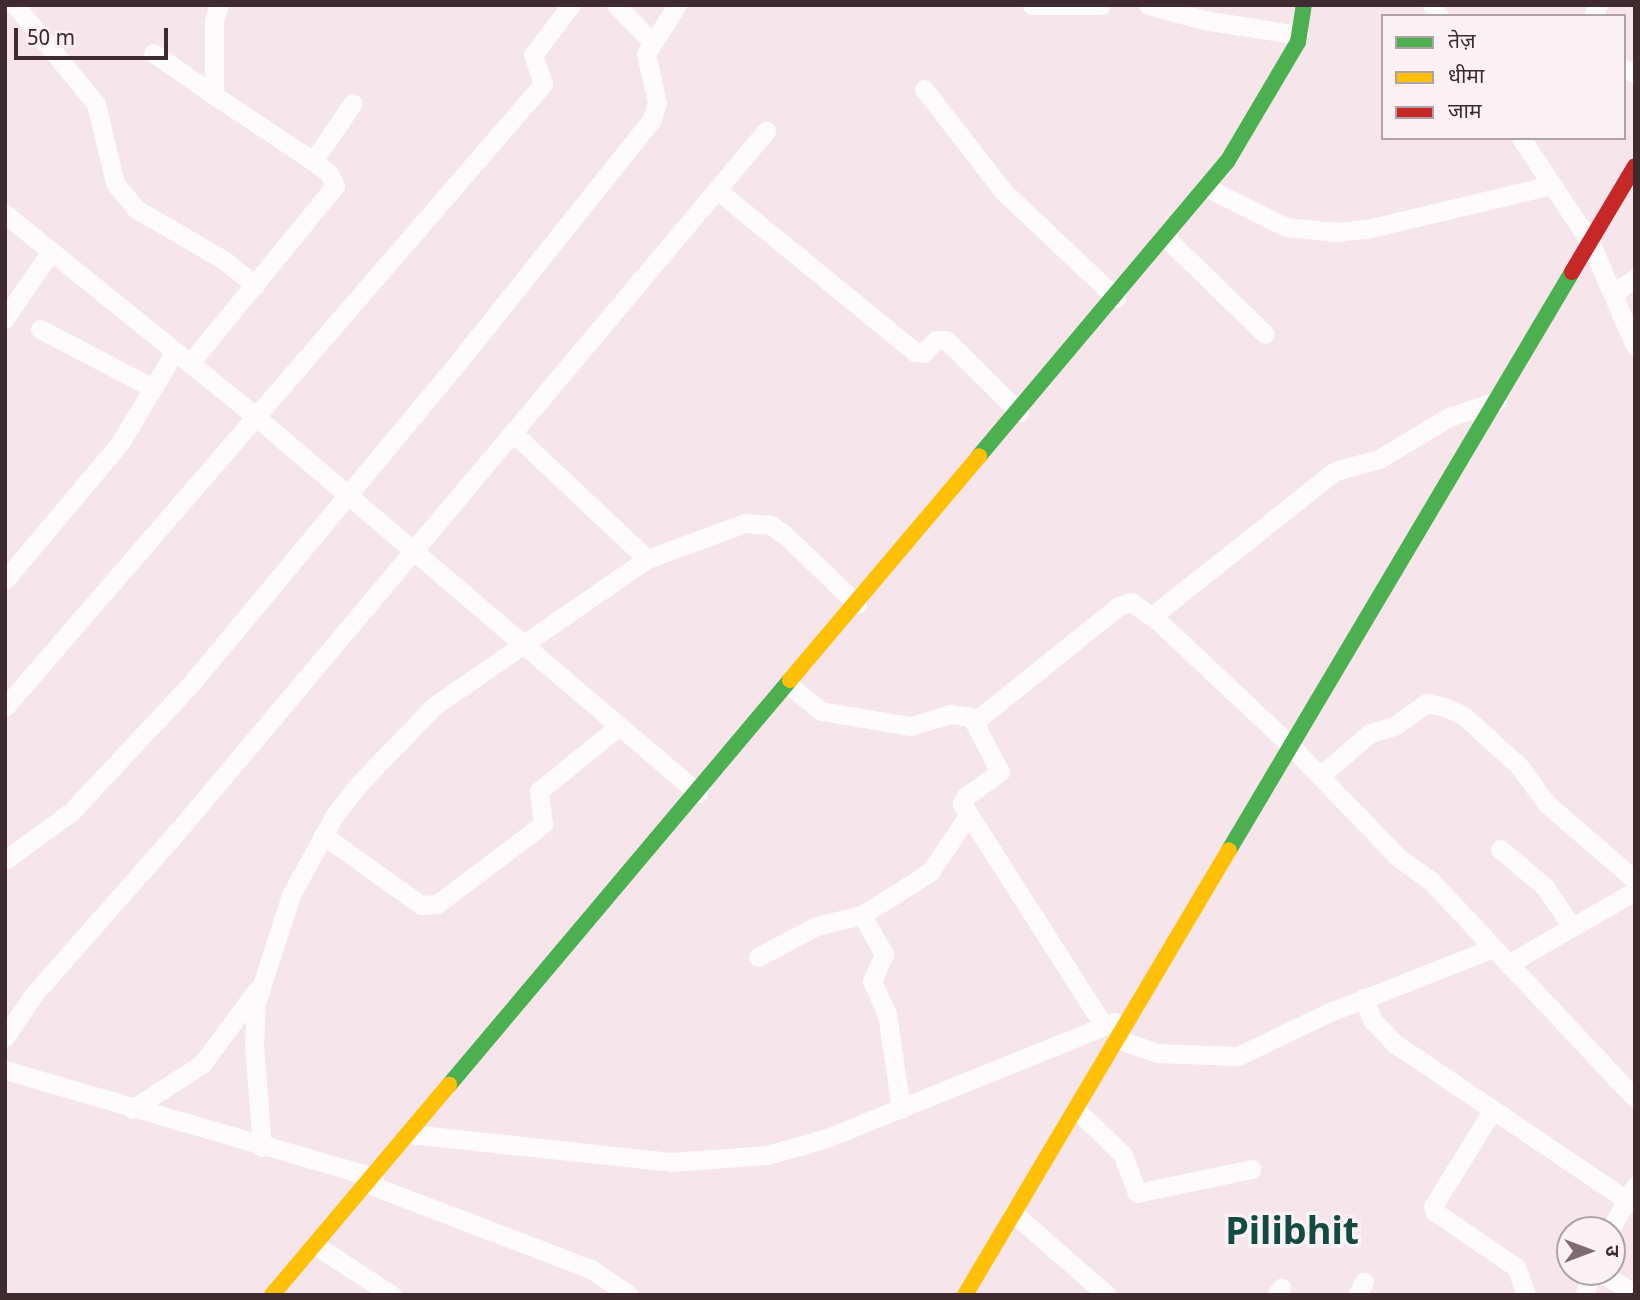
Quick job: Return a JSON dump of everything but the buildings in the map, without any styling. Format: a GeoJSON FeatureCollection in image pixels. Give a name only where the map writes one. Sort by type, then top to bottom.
{"type":"FeatureCollection","features":[{"type":"Feature","properties":{"kind":"main road"},"geometry":{"type":"LineString","coordinates":[[272,1295],[1116,298],[1227,162],[1299,35],[1304,5]]}},
{"type":"Feature","properties":{"kind":"main road"},"geometry":{"type":"LineString","coordinates":[[1131,1015],[1635,166]]}},
{"type":"Feature","properties":{"kind":"main road"},"geometry":{"type":"LineString","coordinates":[[965,1295],[1076,1109],[1111,1032]]}},
{"type":"Feature","properties":{"kind":"street"},"geometry":{"type":"LineString","coordinates":[[16,5],[96,104],[115,183],[136,209],[232,265],[255,285]]}},
{"type":"Feature","properties":{"kind":"street"},"geometry":{"type":"LineString","coordinates":[[214,94],[214,21],[219,5]]}},
{"type":"Feature","properties":{"kind":"street"},"geometry":{"type":"LineString","coordinates":[[5,707],[543,84],[533,55],[571,5]]}},
{"type":"Feature","properties":{"kind":"street"},"geometry":{"type":"LineString","coordinates":[[616,5],[651,41]]}},
{"type":"Feature","properties":{"kind":"street"},"geometry":{"type":"LineString","coordinates":[[5,860],[51,830],[190,685],[347,496],[652,119],[657,103],[646,61],[651,41],[677,5]]}},
{"type":"Feature","properties":{"kind":"street"},"geometry":{"type":"LineString","coordinates":[[1032,5],[1101,5]]}},
{"type":"Feature","properties":{"kind":"street"},"geometry":{"type":"LineString","coordinates":[[1148,5],[1204,20],[1299,35]]}},
{"type":"Feature","properties":{"kind":"street"},"geometry":{"type":"LineString","coordinates":[[5,580],[120,443],[151,387],[255,285],[335,186],[329,173],[313,161],[153,53]]}},
{"type":"Feature","properties":{"kind":"street"},"geometry":{"type":"LineString","coordinates":[[924,89],[1003,191],[1116,298]]}},
{"type":"Feature","properties":{"kind":"street"},"geometry":{"type":"LineString","coordinates":[[313,161],[353,103]]}},
{"type":"Feature","properties":{"kind":"street"},"geometry":{"type":"LineString","coordinates":[[5,1037],[34,994],[177,832],[766,131]]}},
{"type":"Feature","properties":{"kind":"street"},"geometry":{"type":"LineString","coordinates":[[1522,140],[1590,242],[1635,346]]}},
{"type":"Feature","properties":{"kind":"street"},"geometry":{"type":"LineString","coordinates":[[1206,187],[1286,227],[1336,232],[1367,229],[1552,185]]}},
{"type":"Feature","properties":{"kind":"street"},"geometry":{"type":"LineString","coordinates":[[717,190],[915,352],[923,354],[936,340],[946,341],[1019,412]]}},
{"type":"Feature","properties":{"kind":"street"},"geometry":{"type":"LineString","coordinates":[[5,214],[255,416],[698,793]]}},
{"type":"Feature","properties":{"kind":"street"},"geometry":{"type":"LineString","coordinates":[[1165,237],[1265,334]]}},
{"type":"Feature","properties":{"kind":"street"},"geometry":{"type":"LineString","coordinates":[[5,318],[51,251]]}},
{"type":"Feature","properties":{"kind":"street"},"geometry":{"type":"LineString","coordinates":[[1613,295],[1635,278]]}},
{"type":"Feature","properties":{"kind":"street"},"geometry":{"type":"LineString","coordinates":[[40,329],[151,387]]}},
{"type":"Feature","properties":{"kind":"street"},"geometry":{"type":"LineString","coordinates":[[1152,616],[1335,471],[1379,459],[1449,417],[1496,401]]}},
{"type":"Feature","properties":{"kind":"street"},"geometry":{"type":"LineString","coordinates":[[513,433],[647,559]]}},
{"type":"Feature","properties":{"kind":"street"},"geometry":{"type":"LineString","coordinates":[[262,1147],[254,1045],[260,985],[291,895],[323,835],[358,785],[434,706],[647,559],[734,525],[771,525],[858,604]]}},
{"type":"Feature","properties":{"kind":"street"},"geometry":{"type":"LineString","coordinates":[[1493,948],[1363,998],[1238,1056],[1157,1053],[1111,1032],[967,817],[962,804],[965,797],[1000,772],[1000,765],[974,728],[980,718],[1119,606],[1131,602],[1152,616],[1291,746],[1398,858],[1431,881],[1635,1098]]}},
{"type":"Feature","properties":{"kind":"street"},"geometry":{"type":"LineString","coordinates":[[789,685],[821,711],[911,726],[950,714],[980,718]]}},
{"type":"Feature","properties":{"kind":"street"},"geometry":{"type":"LineString","coordinates":[[1320,776],[1370,733],[1394,726],[1427,703],[1446,707],[1464,716],[1519,766],[1546,803],[1635,880]]}},
{"type":"Feature","properties":{"kind":"street"},"geometry":{"type":"LineString","coordinates":[[323,835],[421,905],[437,904],[543,824],[539,791],[619,726]]}},
{"type":"Feature","properties":{"kind":"street"},"geometry":{"type":"LineString","coordinates":[[758,957],[811,928],[862,915],[930,872],[967,817]]}},
{"type":"Feature","properties":{"kind":"street"},"geometry":{"type":"LineString","coordinates":[[1500,849],[1545,887],[1572,927]]}},
{"type":"Feature","properties":{"kind":"street"},"geometry":{"type":"LineString","coordinates":[[1508,964],[1635,891]]}},
{"type":"Feature","properties":{"kind":"street"},"geometry":{"type":"LineString","coordinates":[[862,915],[884,954],[872,981],[887,1014],[901,1109]]}},
{"type":"Feature","properties":{"kind":"street"},"geometry":{"type":"LineString","coordinates":[[132,1108],[202,1064],[260,985]]}},
{"type":"Feature","properties":{"kind":"street"},"geometry":{"type":"LineString","coordinates":[[1363,998],[1373,1021],[1387,1037],[1492,1111],[1630,1192],[1617,1216]]}},
{"type":"Feature","properties":{"kind":"street"},"geometry":{"type":"LineString","coordinates":[[410,1134],[556,1153],[701,1162],[767,1155],[827,1139],[1111,1032],[1131,1015]]}},
{"type":"Feature","properties":{"kind":"street"},"geometry":{"type":"LineString","coordinates":[[5,1070],[371,1181],[591,1269],[629,1295]]}},
{"type":"Feature","properties":{"kind":"street"},"geometry":{"type":"LineString","coordinates":[[1076,1109],[1123,1154],[1137,1193],[1252,1169]]}},
{"type":"Feature","properties":{"kind":"street"},"geometry":{"type":"LineString","coordinates":[[1492,1111],[1433,1206],[1435,1212],[1516,1267],[1526,1295]]}},
{"type":"Feature","properties":{"kind":"street"},"geometry":{"type":"LineString","coordinates":[[1013,1213],[1107,1295]]}},
{"type":"Feature","properties":{"kind":"street"},"geometry":{"type":"LineString","coordinates":[[315,1245],[392,1295]]}},
{"type":"Feature","properties":{"kind":"traffic: fast"},"geometry":{"type":"LineString","coordinates":[[979,456],[1227,162],[1298,42],[1304,5]]}},
{"type":"Feature","properties":{"kind":"traffic: fast"},"geometry":{"type":"LineString","coordinates":[[1229,850],[1572,272]]}},
{"type":"Feature","properties":{"kind":"traffic: fast"},"geometry":{"type":"LineString","coordinates":[[449,1085],[790,680]]}},
{"type":"Feature","properties":{"kind":"traffic: slow"},"geometry":{"type":"LineString","coordinates":[[790,680],[979,456]]}},
{"type":"Feature","properties":{"kind":"traffic: slow"},"geometry":{"type":"LineString","coordinates":[[965,1295],[1229,850]]}},
{"type":"Feature","properties":{"kind":"traffic: slow"},"geometry":{"type":"LineString","coordinates":[[272,1295],[449,1085]]}},
{"type":"Feature","properties":{"kind":"traffic: jam"},"geometry":{"type":"LineString","coordinates":[[1572,272],[1635,166]]}},
{"type":"Feature","properties":{"kind":"district","name":"Pilibhit"},"geometry":{"type":"Point","coordinates":[1292,1236]}}]}
